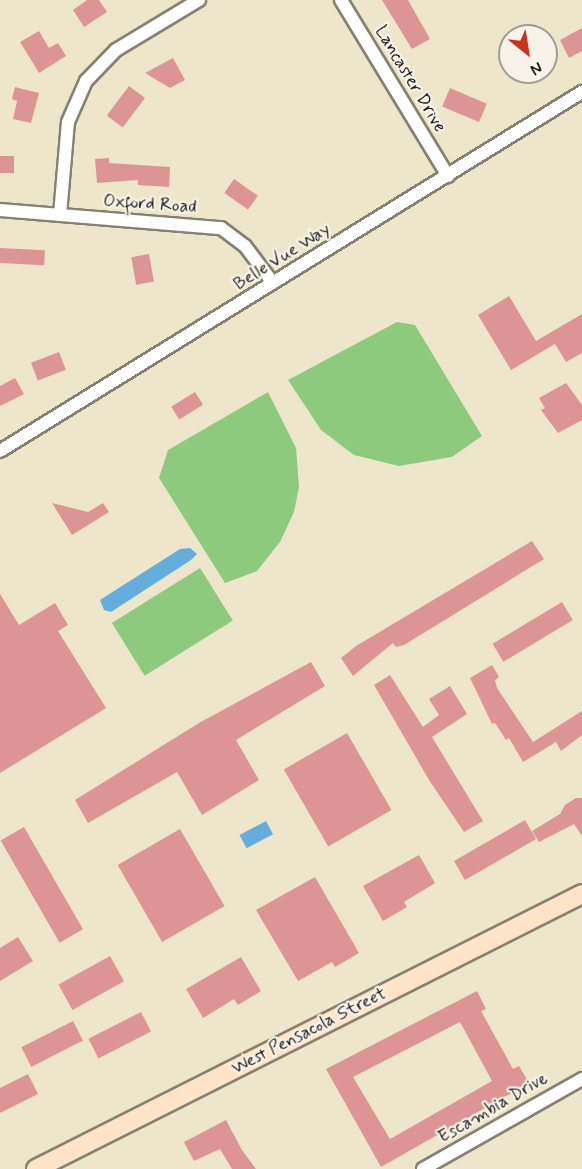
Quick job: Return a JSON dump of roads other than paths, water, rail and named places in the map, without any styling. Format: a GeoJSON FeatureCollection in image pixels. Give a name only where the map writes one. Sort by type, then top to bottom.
{"type":"FeatureCollection","features":[{"type":"Feature","properties":{"kind":"main road","name":"West Pensacola Street"},"geometry":{"type":"LineString","coordinates":[[36,1169],[582,894]]}},
{"type":"Feature","properties":{"kind":"street"},"geometry":{"type":"LineString","coordinates":[[60,215],[68,122],[86,81],[116,50],[199,0]]}},
{"type":"Feature","properties":{"kind":"street","name":"Lancaster Drive"},"geometry":{"type":"LineString","coordinates":[[341,0],[448,176]]}},
{"type":"Feature","properties":{"kind":"street","name":"Belle Vue Way"},"geometry":{"type":"LineString","coordinates":[[0,451],[582,92]]}},
{"type":"Feature","properties":{"kind":"street","name":"Oxford Road"},"geometry":{"type":"LineString","coordinates":[[0,210],[221,228],[245,246],[273,284]]}},
{"type":"Feature","properties":{"kind":"street","name":"Escambia Drive"},"geometry":{"type":"LineString","coordinates":[[423,1169],[582,1079]]}},
{"type":"Feature","properties":{"kind":"water"},"geometry":{"type":"Polygon","coordinates":[[[190,548],[197,554],[191,560],[111,612],[104,610],[100,600],[180,549],[190,548]]]}},
{"type":"Feature","properties":{"kind":"water"},"geometry":{"type":"Polygon","coordinates":[[[266,821],[273,834],[247,848],[240,835],[266,821]]]}}]}
